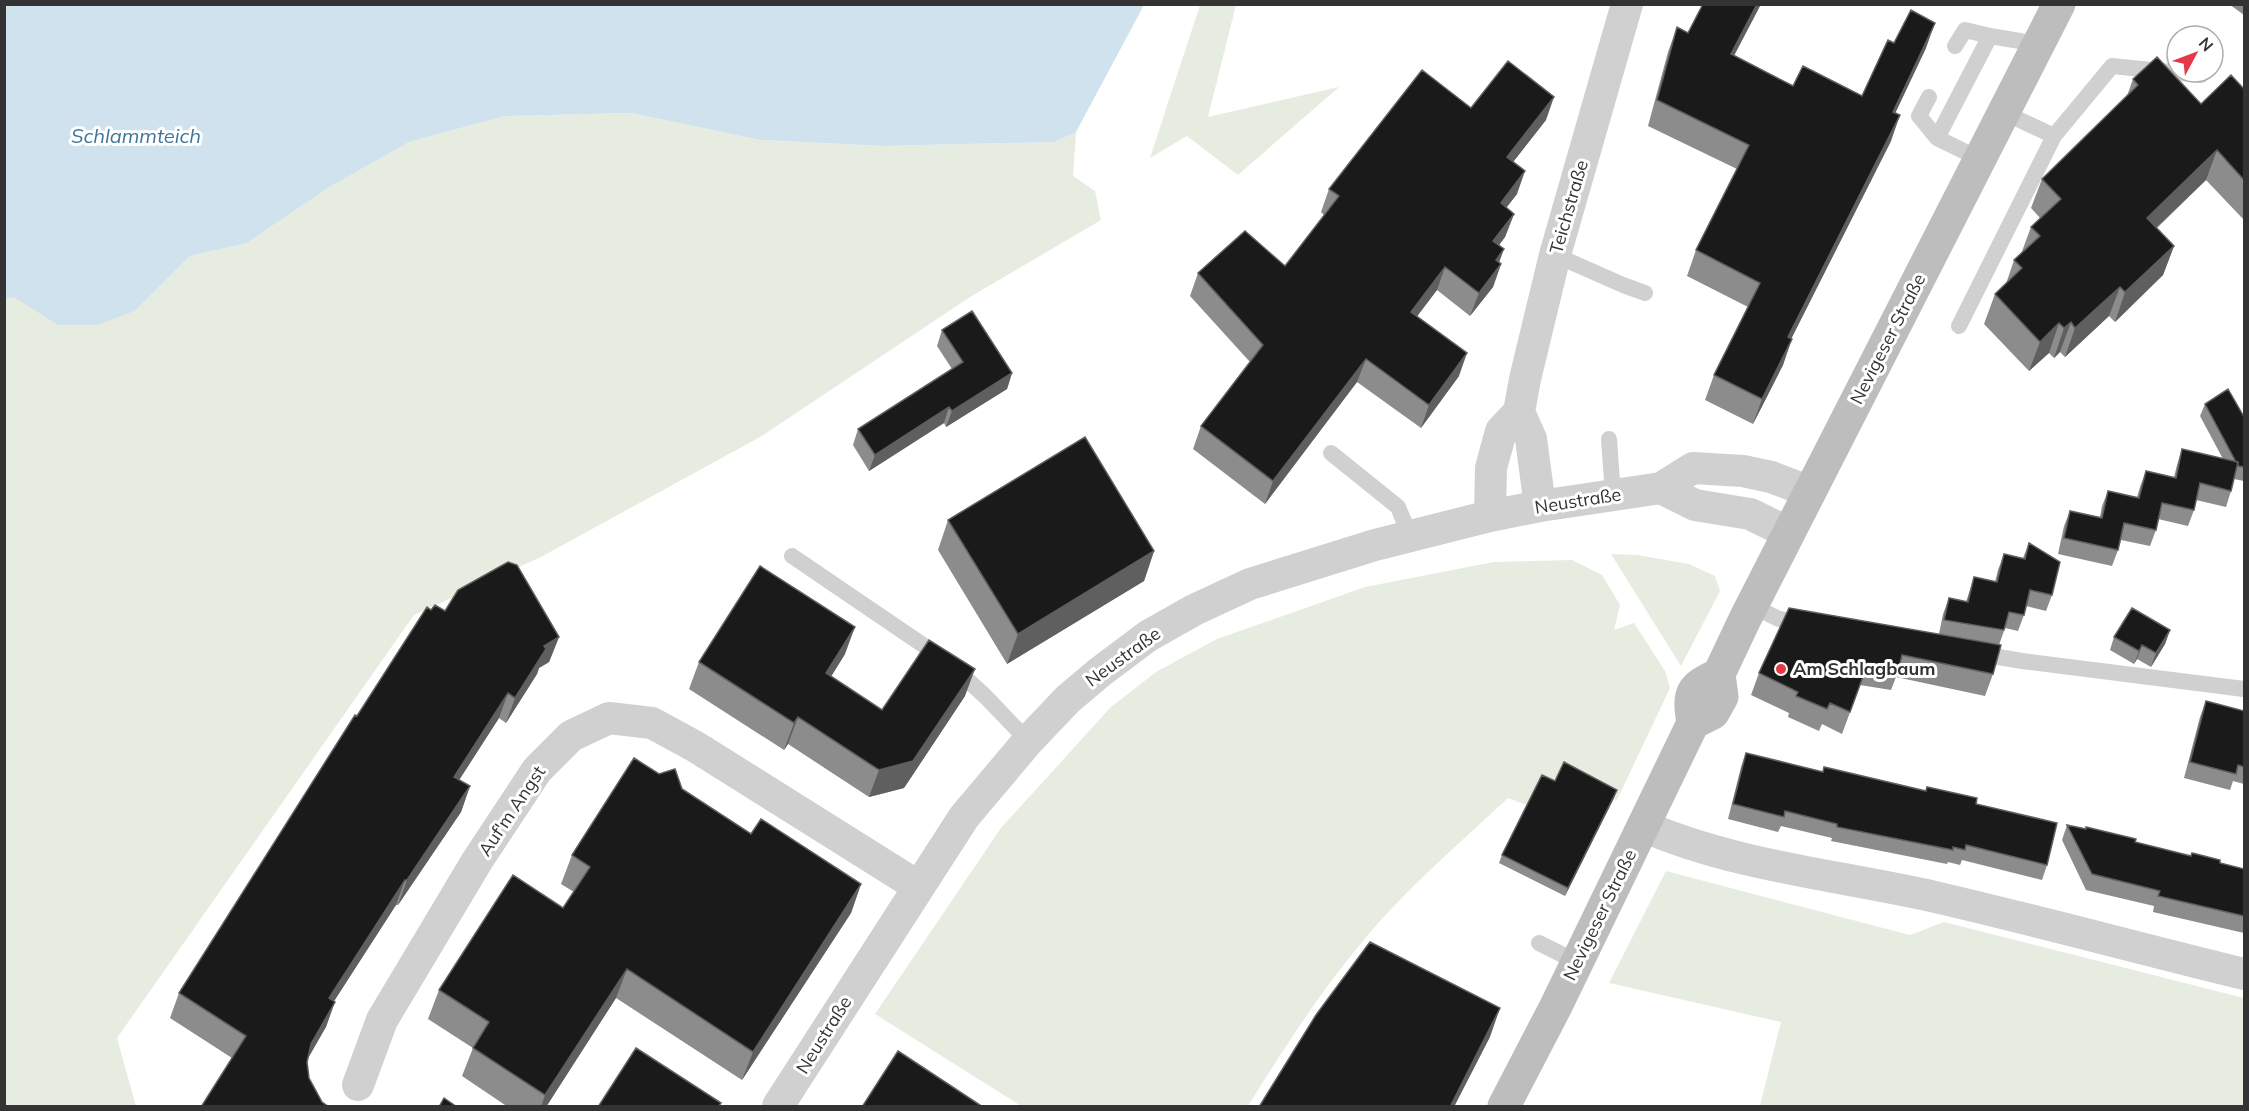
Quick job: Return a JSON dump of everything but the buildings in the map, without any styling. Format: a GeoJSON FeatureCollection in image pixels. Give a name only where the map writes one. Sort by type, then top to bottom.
{"type":"FeatureCollection","features":[{"type":"Feature","properties":{"kind":"main road","name":"Nevigeser Straße"},"geometry":{"type":"LineString","coordinates":[[1504,1107],[1693,723],[1690,699],[1698,684],[1719,674],[1809,492],[2059,4]]}},
{"type":"Feature","properties":{"kind":"street","name":"Teichstraße"},"geometry":{"type":"LineString","coordinates":[[1490,516],[1491,468],[1501,431],[1519,412],[1555,255],[1627,4]]}},
{"type":"Feature","properties":{"kind":"street"},"geometry":{"type":"LineString","coordinates":[[1519,412],[1531,439],[1540,506]]}},
{"type":"Feature","properties":{"kind":"street","name":"Neustraße"},"geometry":{"type":"LineString","coordinates":[[778,1107],[964,817],[1028,741],[1068,699],[1148,636],[1194,610],[1250,584],[1375,545],[1540,506],[1661,488],[1693,468],[1743,471],[1771,477],[1809,492]]}},
{"type":"Feature","properties":{"kind":"street"},"geometry":{"type":"LineString","coordinates":[[1661,488],[1695,505],[1750,514],[1789,533]]}},
{"type":"Feature","properties":{"kind":"street","name":"Auf'm Angst"},"geometry":{"type":"LineString","coordinates":[[358,1084],[382,1020],[477,861],[537,770],[571,736],[609,718],[652,723],[696,747],[919,887]]}},
{"type":"Feature","properties":{"kind":"street"},"geometry":{"type":"LineString","coordinates":[[1643,826],[1671,838],[1792,870],[1934,897],[2244,974]]}},
{"type":"Feature","properties":{"kind":"lane"},"geometry":{"type":"LineString","coordinates":[[1956,46],[1965,30],[2038,44]]}},
{"type":"Feature","properties":{"kind":"lane"},"geometry":{"type":"LineString","coordinates":[[1937,138],[1990,36]]}},
{"type":"Feature","properties":{"kind":"lane"},"geometry":{"type":"LineString","coordinates":[[1959,326],[2054,136],[2112,66],[2165,71]]}},
{"type":"Feature","properties":{"kind":"lane"},"geometry":{"type":"LineString","coordinates":[[1929,97],[1920,116],[1937,138],[1980,159]]}},
{"type":"Feature","properties":{"kind":"lane"},"geometry":{"type":"LineString","coordinates":[[2003,112],[2054,136]]}},
{"type":"Feature","properties":{"kind":"lane"},"geometry":{"type":"LineString","coordinates":[[1555,255],[1645,293]]}},
{"type":"Feature","properties":{"kind":"lane"},"geometry":{"type":"LineString","coordinates":[[1609,439],[1612,495]]}},
{"type":"Feature","properties":{"kind":"lane"},"geometry":{"type":"LineString","coordinates":[[1331,453],[1398,507],[1410,536]]}},
{"type":"Feature","properties":{"kind":"lane"},"geometry":{"type":"LineString","coordinates":[[792,556],[948,662],[1028,741]]}},
{"type":"Feature","properties":{"kind":"lane"},"geometry":{"type":"LineString","coordinates":[[1752,606],[1779,619],[1825,627]]}},
{"type":"Feature","properties":{"kind":"lane"},"geometry":{"type":"LineString","coordinates":[[1964,651],[2244,689]]}},
{"type":"Feature","properties":{"kind":"lane"},"geometry":{"type":"LineString","coordinates":[[1539,943],[1577,962]]}},
{"type":"Feature","properties":{"kind":"shaded area"},"geometry":{"type":"Polygon","coordinates":[[[1200,5],[1236,5],[1208,117],[1339,87],[1238,175],[1187,136],[1150,158],[1200,5]]]}},
{"type":"Feature","properties":{"kind":"shaded area"},"geometry":{"type":"Polygon","coordinates":[[[631,113],[760,140],[882,146],[1055,142],[1076,132],[1073,176],[1095,191],[1101,220],[970,297],[760,437],[541,557],[414,615],[117,1038],[136,1106],[5,1106],[5,299],[15,296],[97,324],[135,311],[190,256],[247,243],[328,188],[409,142],[505,116],[631,113]]]}},
{"type":"Feature","properties":{"kind":"shaded area"},"geometry":{"type":"Polygon","coordinates":[[[1611,554],[1637,555],[1689,564],[1715,576],[1720,591],[1681,666],[1611,554]]]}},
{"type":"Feature","properties":{"kind":"shaded area"},"geometry":{"type":"Polygon","coordinates":[[[1572,560],[1602,575],[1620,605],[1614,630],[1634,623],[1665,671],[1670,688],[1617,800],[1552,789],[1527,805],[1508,798],[1411,889],[1361,943],[1310,1011],[1248,1106],[1021,1106],[875,1014],[1001,828],[1111,707],[1156,672],[1217,639],[1365,587],[1494,562],[1572,560]]]}},
{"type":"Feature","properties":{"kind":"shaded area"},"geometry":{"type":"Polygon","coordinates":[[[1666,871],[1910,935],[1944,922],[2244,998],[2244,1106],[1760,1106],[1781,1022],[1609,983],[1666,871]]]}},
{"type":"Feature","properties":{"kind":"water","name":"Schlammteich"},"geometry":{"type":"Polygon","coordinates":[[[5,4],[1144,5],[1076,132],[1055,142],[882,146],[760,140],[631,113],[505,116],[409,142],[328,188],[247,243],[190,256],[135,311],[97,325],[58,325],[14,297],[5,299],[5,4]]]}},
{"type":"Feature","properties":{"kind":"place","name":"Am Schlagbaum"},"geometry":{"type":"Point","coordinates":[1781,669]}}]}
